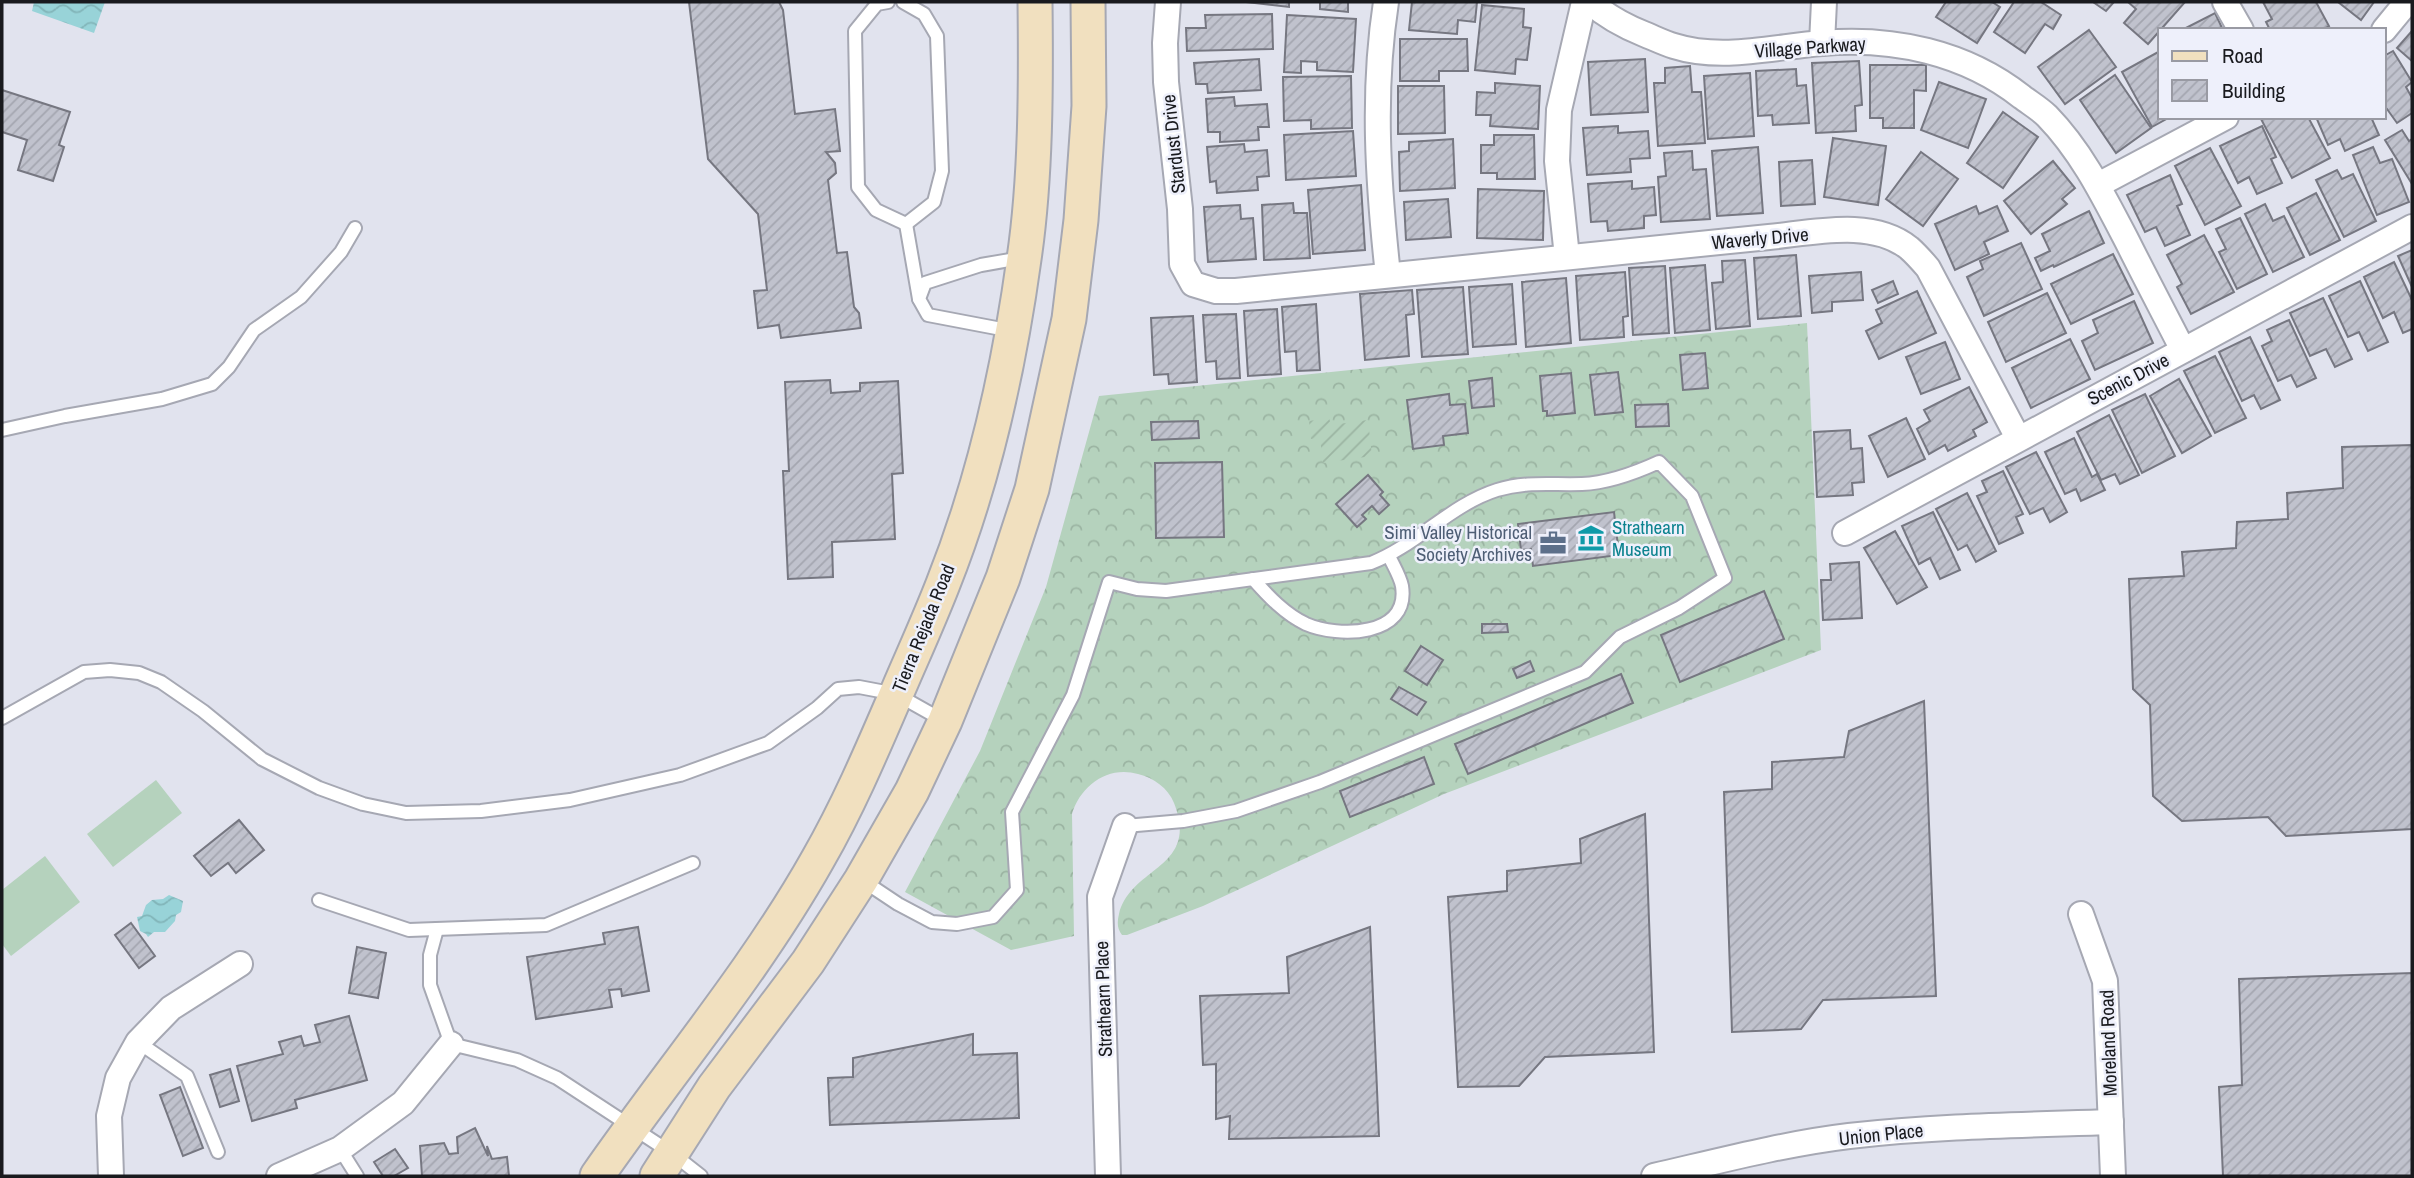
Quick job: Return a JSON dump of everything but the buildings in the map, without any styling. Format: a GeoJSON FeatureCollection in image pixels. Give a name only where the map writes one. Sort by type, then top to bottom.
{"type":"FeatureCollection","features":[{"type":"Feature","properties":{"kind":"main road","name":"Tierra Rejada Road"},"geometry":{"type":"LineString","coordinates":[[597,1176],[760,949],[818,860],[859,782],[944,582],[974,492],[999,393],[1025,257],[1032,164],[1035,2]]}},
{"type":"Feature","properties":{"kind":"main road"},"geometry":{"type":"LineString","coordinates":[[665,1165],[714,1087],[807,962],[862,880],[912,791],[1003,578],[1032,489],[1069,319],[1082,220],[1089,106],[1088,2]]}},
{"type":"Feature","properties":{"kind":"street","name":"Stardust Drive"},"geometry":{"type":"LineString","coordinates":[[1168,2],[1166,82],[1180,209],[1182,264],[1193,284]]}},
{"type":"Feature","properties":{"kind":"street"},"geometry":{"type":"LineString","coordinates":[[1386,2],[1379,50],[1377,107],[1379,194],[1388,275]]}},
{"type":"Feature","properties":{"kind":"street"},"geometry":{"type":"LineString","coordinates":[[1566,257],[1557,161],[1559,110],[1584,2]]}},
{"type":"Feature","properties":{"kind":"street","name":"Village Parkway"},"geometry":{"type":"LineString","coordinates":[[1590,2],[1604,15],[1623,26],[1676,47],[1721,52],[1822,43],[1883,43],[1921,48],[1964,61],[2006,84],[2046,115],[2098,185],[2183,350]]}},
{"type":"Feature","properties":{"kind":"street"},"geometry":{"type":"LineString","coordinates":[[1822,43],[1824,2]]}},
{"type":"Feature","properties":{"kind":"street"},"geometry":{"type":"LineString","coordinates":[[2225,2],[2240,28]]}},
{"type":"Feature","properties":{"kind":"street"},"geometry":{"type":"LineString","coordinates":[[2386,28],[2407,2]]}},
{"type":"Feature","properties":{"kind":"street"},"geometry":{"type":"LineString","coordinates":[[2098,185],[2222,119]]}},
{"type":"Feature","properties":{"kind":"street","name":"Scenic Drive"},"geometry":{"type":"LineString","coordinates":[[1845,533],[2412,227]]}},
{"type":"Feature","properties":{"kind":"street","name":"Waverly Drive"},"geometry":{"type":"LineString","coordinates":[[1193,284],[1216,291],[1236,291],[1851,230],[1881,233],[1908,247],[1928,268],[2018,438]]}},
{"type":"Feature","properties":{"kind":"street","name":"Strathearn Place"},"geometry":{"type":"LineString","coordinates":[[1108,1176],[1100,897],[1125,826]]}},
{"type":"Feature","properties":{"kind":"street","name":"Moreland Road"},"geometry":{"type":"LineString","coordinates":[[2081,914],[2105,981],[2113,1176]]}},
{"type":"Feature","properties":{"kind":"street"},"geometry":{"type":"LineString","coordinates":[[111,1176],[108,1116],[118,1078],[138,1042],[170,1008],[240,964]]}},
{"type":"Feature","properties":{"kind":"street"},"geometry":{"type":"LineString","coordinates":[[279,1176],[340,1149],[403,1103],[451,1044]]}},
{"type":"Feature","properties":{"kind":"street","name":"Union Place"},"geometry":{"type":"LineString","coordinates":[[1654,1176],[1769,1149],[1848,1136],[1932,1129],[2111,1122]]}},
{"type":"Feature","properties":{"kind":"lane"},"geometry":{"type":"LineString","coordinates":[[888,2],[877,4],[855,31],[859,187],[876,210],[905,224]]}},
{"type":"Feature","properties":{"kind":"lane"},"geometry":{"type":"LineString","coordinates":[[903,2],[924,15],[937,36],[942,171],[934,202],[905,224]]}},
{"type":"Feature","properties":{"kind":"lane"},"geometry":{"type":"LineString","coordinates":[[905,224],[919,299],[928,315],[1012,331]]}},
{"type":"Feature","properties":{"kind":"lane"},"geometry":{"type":"LineString","coordinates":[[2,430],[65,415],[162,399],[212,384],[229,367],[254,330],[301,297],[341,252],[355,228]]}},
{"type":"Feature","properties":{"kind":"lane"},"geometry":{"type":"LineString","coordinates":[[919,299],[925,283],[981,265],[1025,257]]}},
{"type":"Feature","properties":{"kind":"lane"},"geometry":{"type":"LineString","coordinates":[[862,880],[932,922],[957,924],[993,917],[1017,890],[1012,812],[1073,695],[1109,582],[1137,589],[1166,591],[1354,566],[1389,556],[1457,509],[1495,491],[1530,482],[1584,484],[1632,474],[1659,462],[1692,496],[1725,578],[1679,608],[1620,637],[1585,673],[1358,766],[1236,811],[1182,821],[1125,826]]}},
{"type":"Feature","properties":{"kind":"lane"},"geometry":{"type":"LineString","coordinates":[[1252,579],[1276,604],[1306,624],[1329,631],[1371,630],[1388,623],[1400,606],[1402,586],[1389,556]]}},
{"type":"Feature","properties":{"kind":"lane"},"geometry":{"type":"LineString","coordinates":[[2,718],[84,672],[110,670],[139,673],[161,682],[204,711],[262,759],[319,788],[363,804],[406,813],[468,811],[570,800],[680,775],[768,743],[817,708],[838,689],[859,687],[896,694],[944,721]]}},
{"type":"Feature","properties":{"kind":"lane"},"geometry":{"type":"LineString","coordinates":[[319,900],[409,930],[545,925],[693,863]]}},
{"type":"Feature","properties":{"kind":"lane"},"geometry":{"type":"LineString","coordinates":[[437,929],[430,955],[430,985],[451,1044],[517,1060],[557,1078],[632,1126],[665,1165],[701,1176]]}},
{"type":"Feature","properties":{"kind":"lane"},"geometry":{"type":"LineString","coordinates":[[138,1042],[187,1076],[218,1152]]}},
{"type":"Feature","properties":{"kind":"lane"},"geometry":{"type":"LineString","coordinates":[[340,1149],[358,1176]]}},
{"type":"Feature","properties":{"kind":"green space"},"geometry":{"type":"Polygon","coordinates":[[[1807,323],[1821,650],[1444,794],[1203,906],[1127,935],[1122,935],[1118,923],[1126,898],[1171,854],[1178,841],[1180,825],[1174,803],[1164,788],[1150,778],[1138,774],[1116,773],[1097,780],[1081,795],[1072,814],[1074,936],[1011,950],[905,892],[980,751],[1046,587],[1099,396],[1807,323]]]}},
{"type":"Feature","properties":{"kind":"green space"},"geometry":{"type":"Polygon","coordinates":[[[1329,418],[1331,425],[1368,420],[1372,456],[1323,463],[1320,438],[1311,439],[1309,421],[1329,418]]]}},
{"type":"Feature","properties":{"kind":"green space"},"geometry":{"type":"Polygon","coordinates":[[[156,780],[182,813],[113,867],[87,834],[156,780]]]}},
{"type":"Feature","properties":{"kind":"green space"},"geometry":{"type":"Polygon","coordinates":[[[45,856],[80,902],[11,956],[2,944],[2,890],[45,856]]]}},
{"type":"Feature","properties":{"kind":"water"},"geometry":{"type":"Polygon","coordinates":[[[34,2],[105,2],[94,33],[32,11],[34,2]]]}},
{"type":"Feature","properties":{"kind":"water"},"geometry":{"type":"Polygon","coordinates":[[[169,895],[183,901],[181,912],[165,932],[154,932],[148,937],[140,931],[137,917],[142,916],[146,905],[152,900],[163,899],[169,895]]]}},
{"type":"Feature","properties":{"kind":"place","name":"Strathearn Museum"},"geometry":{"type":"Point","coordinates":[1591,538]}},
{"type":"Feature","properties":{"kind":"place","name":"Simi Valley Historical Society Archives"},"geometry":{"type":"Point","coordinates":[1553,543]}}]}
